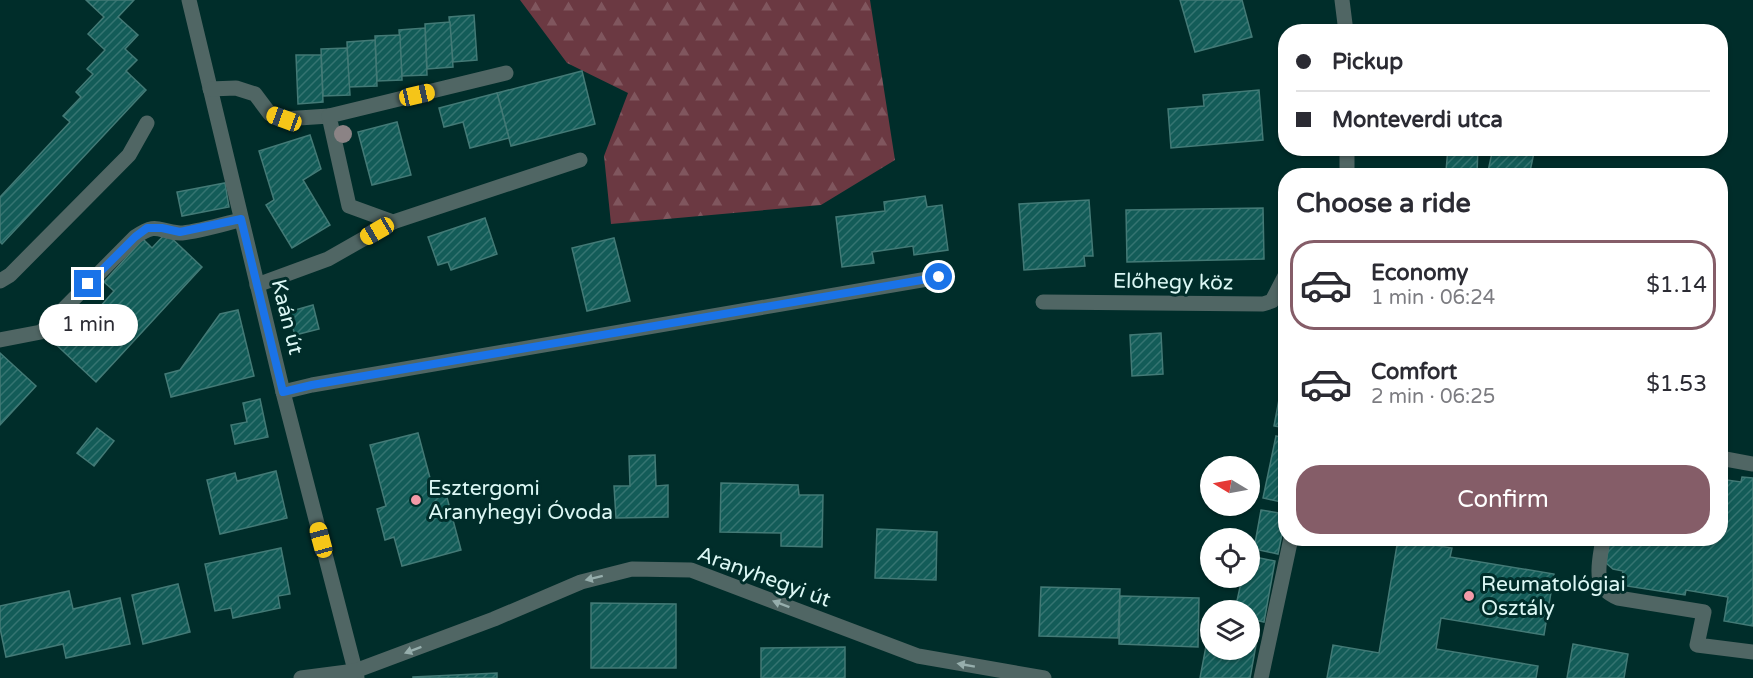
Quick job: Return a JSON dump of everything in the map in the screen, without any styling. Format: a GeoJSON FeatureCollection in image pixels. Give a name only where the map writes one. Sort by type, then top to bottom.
{"type":"FeatureCollection","features":[{"type":"Feature","properties":{"kind":"street","name":"Kaán út"},"geometry":{"type":"LineString","coordinates":[[189,0],[283,392],[356,675]]}},
{"type":"Feature","properties":{"kind":"street"},"geometry":{"type":"LineString","coordinates":[[1342,0],[1345,24]]}},
{"type":"Feature","properties":{"kind":"street"},"geometry":{"type":"LineString","coordinates":[[210,89],[236,88],[255,94],[270,114],[284,119],[329,116],[506,74]]}},
{"type":"Feature","properties":{"kind":"street"},"geometry":{"type":"LineString","coordinates":[[329,116],[349,206],[393,222]]}},
{"type":"Feature","properties":{"kind":"street"},"geometry":{"type":"LineString","coordinates":[[0,281],[10,275],[129,155],[147,123]]}},
{"type":"Feature","properties":{"kind":"street"},"geometry":{"type":"LineString","coordinates":[[257,285],[328,259],[393,222],[580,160]]}},
{"type":"Feature","properties":{"kind":"street"},"geometry":{"type":"LineString","coordinates":[[0,340],[41,332],[135,237],[147,228],[162,228],[180,232],[241,219]]}},
{"type":"Feature","properties":{"kind":"street"},"geometry":{"type":"LineString","coordinates":[[283,392],[312,385],[939,277]]}},
{"type":"Feature","properties":{"kind":"street","name":"Előhegy köz"},"geometry":{"type":"LineString","coordinates":[[1043,302],[1263,304],[1272,301],[1278,289]]}},
{"type":"Feature","properties":{"kind":"street"},"geometry":{"type":"LineString","coordinates":[[1728,459],[1753,464]]}},
{"type":"Feature","properties":{"kind":"street"},"geometry":{"type":"LineString","coordinates":[[1261,678],[1289,546]]}},
{"type":"Feature","properties":{"kind":"street"},"geometry":{"type":"LineString","coordinates":[[1602,546],[1599,579],[1609,595],[1704,612],[1697,645],[1753,652]]}},
{"type":"Feature","properties":{"kind":"street","name":"Aranyhegyi út"},"geometry":{"type":"LineString","coordinates":[[301,678],[356,675],[581,582],[632,569],[691,570],[918,656],[1044,678]]}},
{"type":"Feature","properties":{"kind":"green space"},"geometry":{"type":"Polygon","coordinates":[[[520,0],[870,0],[895,160],[821,205],[611,224],[604,156],[628,93],[567,63],[520,0]]]}},
{"type":"Feature","properties":{"kind":"building"},"geometry":{"type":"Polygon","coordinates":[[[86,0],[134,0],[118,17],[138,35],[125,49],[137,60],[126,71],[146,90],[2,244],[0,242],[0,197],[70,122],[63,116],[81,97],[76,92],[93,74],[87,69],[105,50],[88,34],[104,17],[86,0]]]}},
{"type":"Feature","properties":{"kind":"building"},"geometry":{"type":"Polygon","coordinates":[[[1180,0],[1242,0],[1252,37],[1195,52],[1180,0]]]}},
{"type":"Feature","properties":{"kind":"building"},"geometry":{"type":"Polygon","coordinates":[[[474,15],[477,60],[453,62],[449,17],[474,15]]]}},
{"type":"Feature","properties":{"kind":"building"},"geometry":{"type":"Polygon","coordinates":[[[450,22],[453,67],[427,69],[425,24],[450,22]]]}},
{"type":"Feature","properties":{"kind":"building"},"geometry":{"type":"Polygon","coordinates":[[[425,28],[427,75],[402,76],[399,30],[425,28]]]}},
{"type":"Feature","properties":{"kind":"building"},"geometry":{"type":"Polygon","coordinates":[[[400,35],[402,80],[377,81],[375,36],[400,35]]]}},
{"type":"Feature","properties":{"kind":"building"},"geometry":{"type":"Polygon","coordinates":[[[375,40],[377,86],[349,87],[347,42],[375,40]]]}},
{"type":"Feature","properties":{"kind":"building"},"geometry":{"type":"Polygon","coordinates":[[[347,48],[350,95],[323,96],[321,49],[347,48]]]}},
{"type":"Feature","properties":{"kind":"building"},"geometry":{"type":"Polygon","coordinates":[[[296,55],[321,55],[323,102],[298,104],[296,55]]]}},
{"type":"Feature","properties":{"kind":"building"},"geometry":{"type":"Polygon","coordinates":[[[582,71],[595,124],[511,146],[497,93],[582,71]]]}},
{"type":"Feature","properties":{"kind":"building"},"geometry":{"type":"Polygon","coordinates":[[[1259,90],[1263,140],[1171,148],[1168,109],[1204,106],[1203,95],[1259,90]]]}},
{"type":"Feature","properties":{"kind":"building"},"geometry":{"type":"Polygon","coordinates":[[[497,93],[509,138],[470,148],[463,122],[444,127],[439,108],[497,93]]]}},
{"type":"Feature","properties":{"kind":"building"},"geometry":{"type":"Polygon","coordinates":[[[397,122],[411,175],[372,185],[358,132],[397,122]]]}},
{"type":"Feature","properties":{"kind":"building"},"geometry":{"type":"Polygon","coordinates":[[[310,135],[321,169],[303,180],[330,225],[292,248],[266,205],[274,200],[259,151],[310,135]]]}},
{"type":"Feature","properties":{"kind":"building"},"geometry":{"type":"Polygon","coordinates":[[[1447,156],[1478,156],[1477,168],[1446,168],[1447,156]]]}},
{"type":"Feature","properties":{"kind":"building"},"geometry":{"type":"Polygon","coordinates":[[[1491,156],[1533,156],[1531,168],[1489,168],[1491,156]]]}},
{"type":"Feature","properties":{"kind":"building"},"geometry":{"type":"Polygon","coordinates":[[[225,183],[229,207],[182,216],[177,192],[225,183]]]}},
{"type":"Feature","properties":{"kind":"building"},"geometry":{"type":"Polygon","coordinates":[[[925,196],[927,207],[942,205],[948,250],[914,255],[913,246],[872,252],[874,263],[842,267],[836,217],[885,211],[884,202],[925,196]]]}},
{"type":"Feature","properties":{"kind":"building"},"geometry":{"type":"Polygon","coordinates":[[[1089,200],[1093,256],[1084,256],[1085,266],[1024,270],[1019,204],[1089,200]]]}},
{"type":"Feature","properties":{"kind":"building"},"geometry":{"type":"Polygon","coordinates":[[[1263,208],[1264,259],[1127,262],[1126,210],[1263,208]]]}},
{"type":"Feature","properties":{"kind":"building"},"geometry":{"type":"Polygon","coordinates":[[[485,218],[497,254],[451,270],[448,262],[438,265],[428,237],[485,218]]]}},
{"type":"Feature","properties":{"kind":"building"},"geometry":{"type":"Polygon","coordinates":[[[166,233],[202,267],[96,382],[48,337],[78,305],[91,317],[114,291],[104,282],[143,239],[152,248],[166,233]]]}},
{"type":"Feature","properties":{"kind":"building"},"geometry":{"type":"Polygon","coordinates":[[[614,238],[630,301],[587,311],[572,248],[614,238]]]}},
{"type":"Feature","properties":{"kind":"building"},"geometry":{"type":"Polygon","coordinates":[[[313,305],[319,329],[295,335],[288,312],[313,305]]]}},
{"type":"Feature","properties":{"kind":"building"},"geometry":{"type":"Polygon","coordinates":[[[238,310],[254,376],[171,397],[165,374],[180,370],[220,314],[238,310]]]}},
{"type":"Feature","properties":{"kind":"building"},"geometry":{"type":"Polygon","coordinates":[[[1161,333],[1163,374],[1132,376],[1130,335],[1161,333]]]}},
{"type":"Feature","properties":{"kind":"building"},"geometry":{"type":"Polygon","coordinates":[[[0,353],[36,386],[0,425],[0,353]]]}},
{"type":"Feature","properties":{"kind":"building"},"geometry":{"type":"Polygon","coordinates":[[[260,399],[268,437],[235,444],[231,425],[247,422],[243,403],[260,399]]]}},
{"type":"Feature","properties":{"kind":"building"},"geometry":{"type":"Polygon","coordinates":[[[1278,405],[1278,427],[1274,426],[1278,405]]]}},
{"type":"Feature","properties":{"kind":"building"},"geometry":{"type":"Polygon","coordinates":[[[97,428],[114,441],[94,466],[77,453],[97,428]]]}},
{"type":"Feature","properties":{"kind":"building","name":"Esztergomi Aranyhegyi Óvoda"},"geometry":{"type":"Polygon","coordinates":[[[418,433],[434,493],[445,490],[461,550],[402,566],[394,537],[385,540],[377,509],[386,506],[370,445],[418,433]]]}},
{"type":"Feature","properties":{"kind":"building"},"geometry":{"type":"Polygon","coordinates":[[[1276,436],[1278,436],[1278,501],[1263,498],[1276,436]]]}},
{"type":"Feature","properties":{"kind":"building"},"geometry":{"type":"Polygon","coordinates":[[[655,455],[656,486],[668,485],[668,517],[616,518],[614,486],[630,486],[629,456],[655,455]]]}},
{"type":"Feature","properties":{"kind":"building"},"geometry":{"type":"Polygon","coordinates":[[[276,471],[287,518],[220,534],[207,480],[235,473],[237,481],[276,471]]]}},
{"type":"Feature","properties":{"kind":"building"},"geometry":{"type":"Polygon","coordinates":[[[1742,477],[1753,478],[1753,626],[1724,621],[1728,597],[1686,590],[1685,595],[1620,585],[1623,571],[1613,569],[1606,563],[1609,546],[1728,546],[1728,480],[1741,482],[1742,477]]]}},
{"type":"Feature","properties":{"kind":"building"},"geometry":{"type":"Polygon","coordinates":[[[721,483],[798,485],[799,495],[823,495],[822,547],[781,546],[781,533],[720,532],[721,483]]]}},
{"type":"Feature","properties":{"kind":"building"},"geometry":{"type":"Polygon","coordinates":[[[1261,510],[1278,513],[1278,554],[1260,550],[1260,528],[1258,528],[1261,510]]]}},
{"type":"Feature","properties":{"kind":"building"},"geometry":{"type":"Polygon","coordinates":[[[877,529],[937,532],[936,580],[875,578],[877,529]]]}},
{"type":"Feature","properties":{"kind":"building","name":"Reumatológiai Osztály"},"geometry":{"type":"Polygon","coordinates":[[[1397,546],[1452,548],[1450,557],[1554,574],[1544,635],[1441,618],[1436,649],[1538,666],[1536,678],[1327,678],[1333,645],[1379,653],[1397,546]]]}},
{"type":"Feature","properties":{"kind":"building"},"geometry":{"type":"Polygon","coordinates":[[[281,548],[290,594],[278,596],[280,608],[233,618],[231,608],[215,611],[205,564],[281,548]]]}},
{"type":"Feature","properties":{"kind":"building"},"geometry":{"type":"Polygon","coordinates":[[[1260,558],[1275,561],[1264,622],[1260,621],[1260,600],[1237,600],[1240,588],[1260,588],[1260,558]]]}},
{"type":"Feature","properties":{"kind":"building"},"geometry":{"type":"Polygon","coordinates":[[[178,584],[190,632],[143,644],[132,595],[178,584]]]}},
{"type":"Feature","properties":{"kind":"building"},"geometry":{"type":"Polygon","coordinates":[[[1041,587],[1120,589],[1118,638],[1039,636],[1041,587]]]}},
{"type":"Feature","properties":{"kind":"building"},"geometry":{"type":"Polygon","coordinates":[[[69,591],[73,609],[120,598],[130,644],[66,658],[63,644],[6,657],[0,628],[0,606],[69,591]]]}},
{"type":"Feature","properties":{"kind":"building"},"geometry":{"type":"Polygon","coordinates":[[[1120,596],[1199,598],[1198,647],[1119,644],[1120,596]]]}},
{"type":"Feature","properties":{"kind":"building"},"geometry":{"type":"Polygon","coordinates":[[[591,603],[676,604],[676,668],[591,668],[591,603]]]}},
{"type":"Feature","properties":{"kind":"building"},"geometry":{"type":"Polygon","coordinates":[[[1573,644],[1628,654],[1624,678],[1567,678],[1573,644]]]}},
{"type":"Feature","properties":{"kind":"building"},"geometry":{"type":"Polygon","coordinates":[[[845,647],[845,678],[761,678],[761,648],[845,647]]]}},
{"type":"Feature","properties":{"kind":"building"},"geometry":{"type":"Polygon","coordinates":[[[1203,660],[1253,660],[1250,678],[1200,678],[1203,660]]]}},
{"type":"Feature","properties":{"kind":"building"},"geometry":{"type":"Polygon","coordinates":[[[497,673],[497,678],[413,678],[413,677],[497,673]]]}},
{"type":"Feature","properties":{"kind":"place","name":"Esztergomi Aranyhegyi Óvoda"},"geometry":{"type":"Point","coordinates":[416,500]}},
{"type":"Feature","properties":{"kind":"place","name":"Reumatológiai Osztály"},"geometry":{"type":"Point","coordinates":[1469,596]}},
{"type":"Feature","properties":{"kind":"route"},"geometry":{"type":"LineString","coordinates":[[88,284],[147,228],[162,228],[180,232],[241,219],[283,392],[312,385],[939,277]]}}]}
